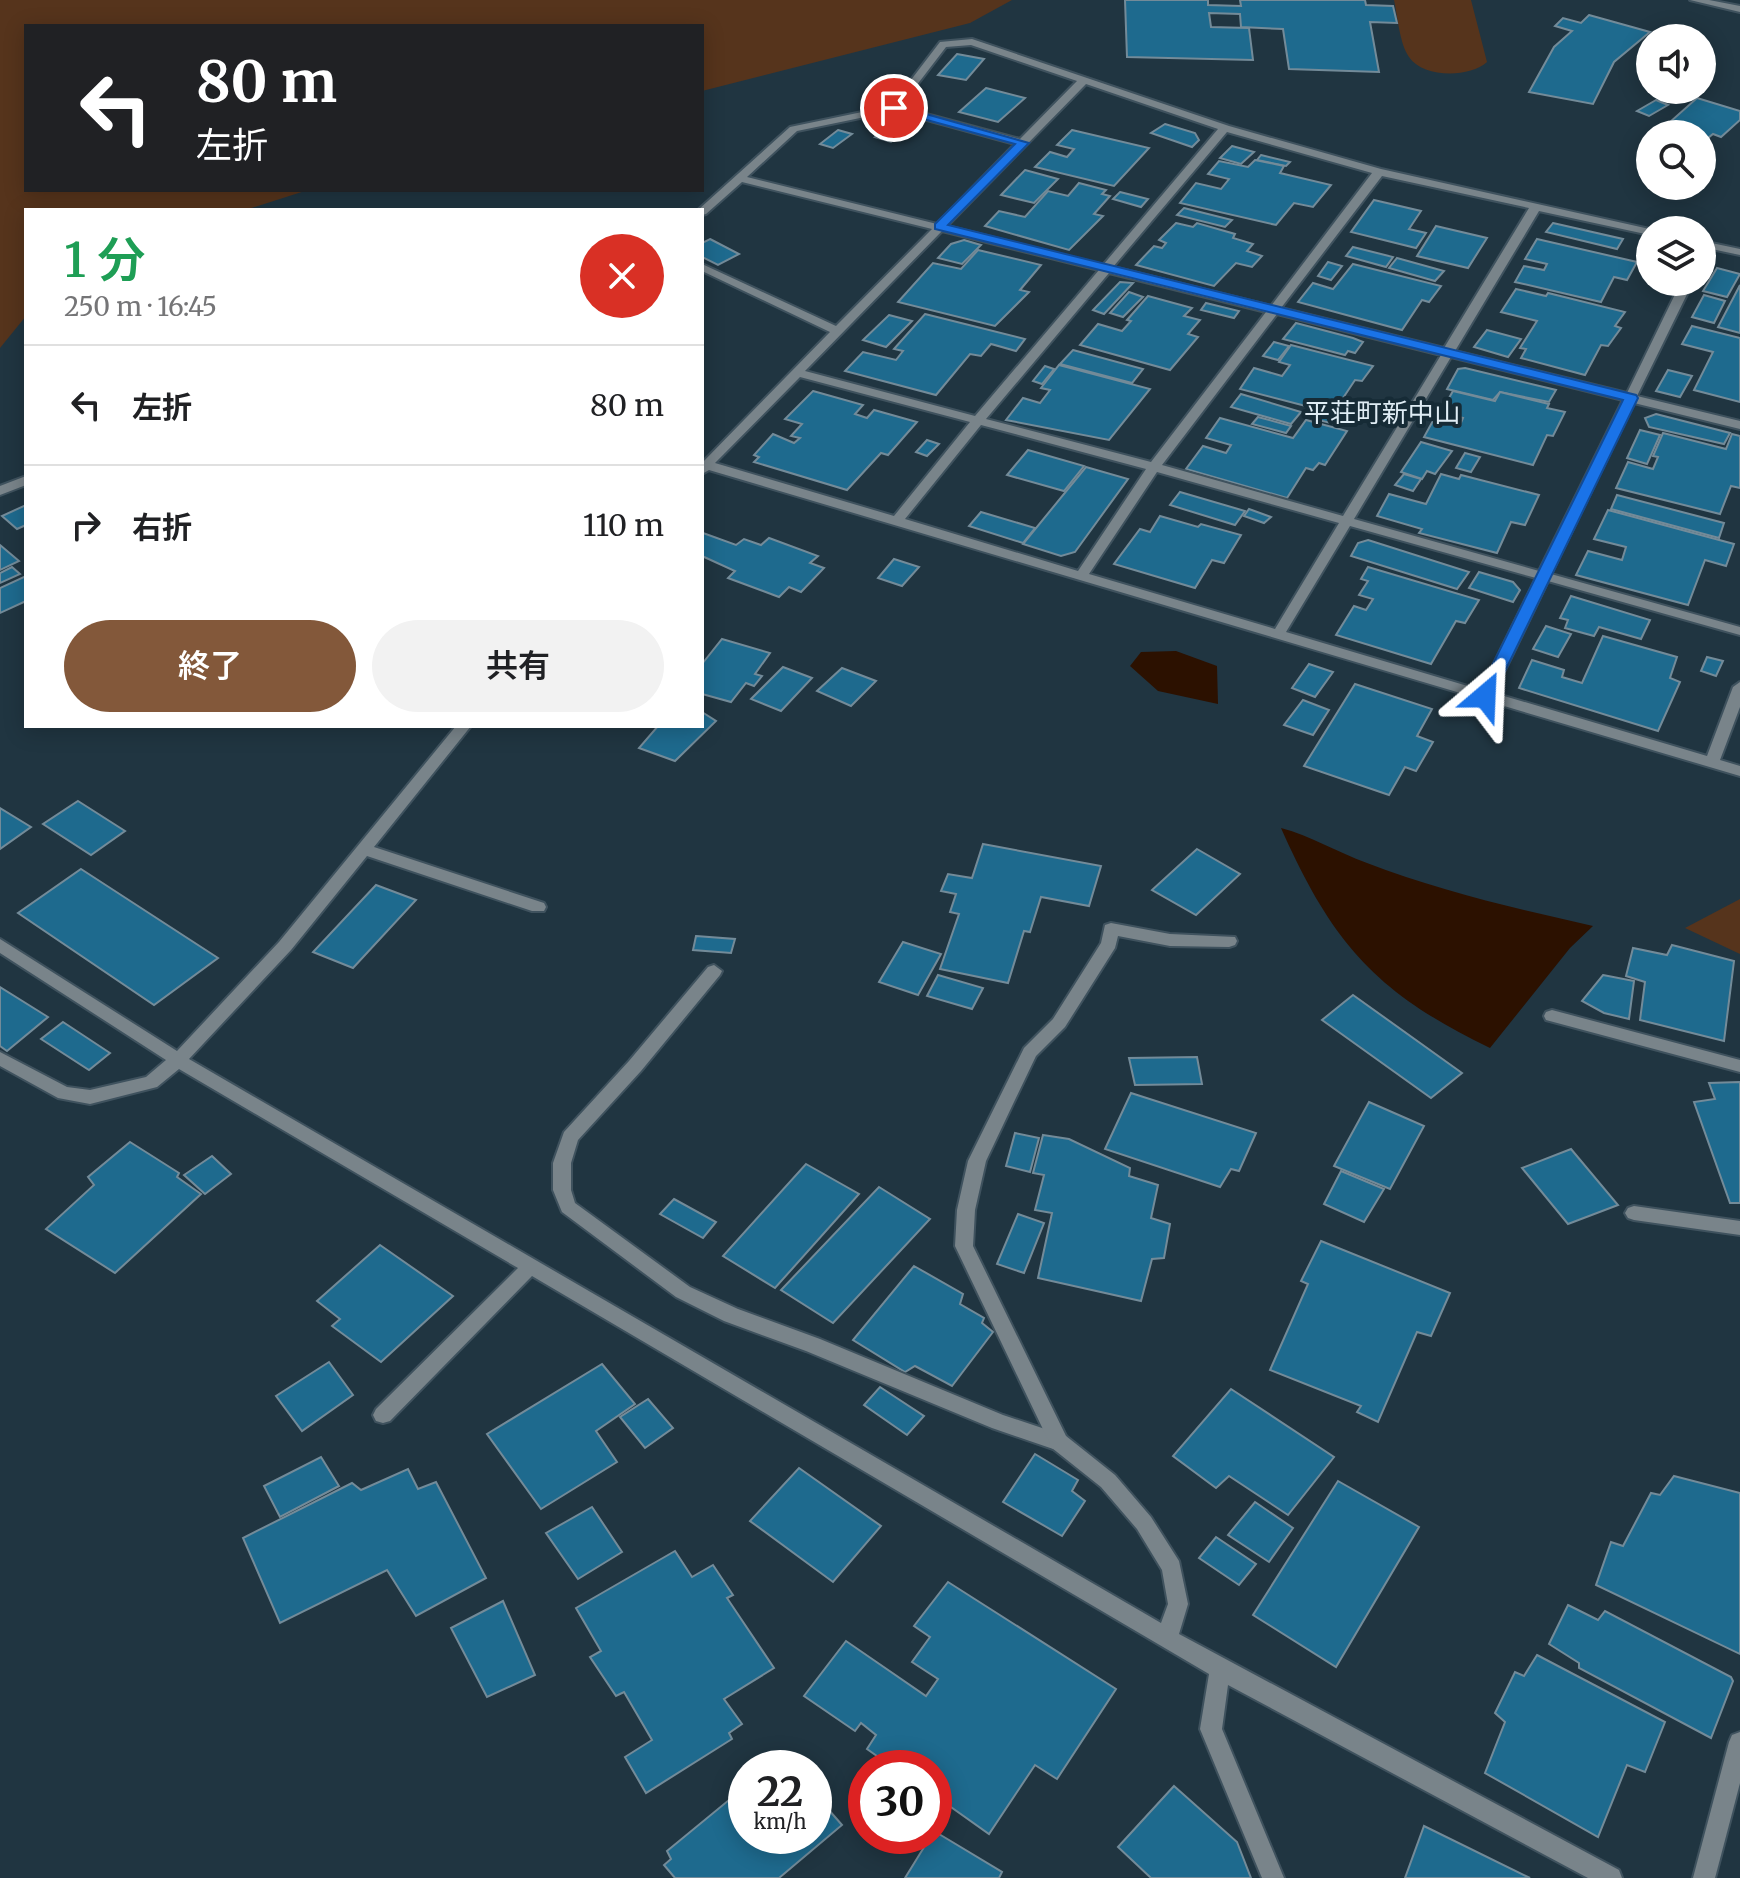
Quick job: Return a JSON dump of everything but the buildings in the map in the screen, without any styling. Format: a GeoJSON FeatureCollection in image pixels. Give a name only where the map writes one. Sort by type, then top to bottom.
{"type":"FeatureCollection","features":[{"type":"Feature","properties":{"kind":"street"},"geometry":{"type":"LineString","coordinates":[[1695,0],[1740,9]]}},
{"type":"Feature","properties":{"kind":"street"},"geometry":{"type":"LineString","coordinates":[[894,108],[943,44],[972,42],[1225,128],[1379,172],[1636,229]]}},
{"type":"Feature","properties":{"kind":"street"},"geometry":{"type":"LineString","coordinates":[[1084,80],[704,468],[1082,575],[1740,771]]}},
{"type":"Feature","properties":{"kind":"street"},"geometry":{"type":"LineString","coordinates":[[704,210],[794,129],[894,108],[1023,143]]}},
{"type":"Feature","properties":{"kind":"street"},"geometry":{"type":"LineString","coordinates":[[897,521],[978,420],[1225,128]]}},
{"type":"Feature","properties":{"kind":"street"},"geometry":{"type":"LineString","coordinates":[[1082,575],[1154,467],[1379,172]]}},
{"type":"Feature","properties":{"kind":"street"},"geometry":{"type":"LineString","coordinates":[[739,178],[1275,307],[1740,425]]}},
{"type":"Feature","properties":{"kind":"street"},"geometry":{"type":"LineString","coordinates":[[1279,633],[1536,206]]}},
{"type":"Feature","properties":{"kind":"street"},"geometry":{"type":"LineString","coordinates":[[1716,248],[1740,252]]}},
{"type":"Feature","properties":{"kind":"street"},"geometry":{"type":"LineString","coordinates":[[704,268],[837,331]]}},
{"type":"Feature","properties":{"kind":"street"},"geometry":{"type":"LineString","coordinates":[[1485,696],[1680,296]]}},
{"type":"Feature","properties":{"kind":"street"},"geometry":{"type":"LineString","coordinates":[[798,373],[1154,467],[1345,523],[1740,631]]}},
{"type":"Feature","properties":{"kind":"street"},"geometry":{"type":"LineString","coordinates":[[0,491],[24,481]]}},
{"type":"Feature","properties":{"kind":"street"},"geometry":{"type":"LineString","coordinates":[[1712,763],[1740,687]]}},
{"type":"Feature","properties":{"kind":"street"},"geometry":{"type":"LineString","coordinates":[[0,1058],[64,1093],[90,1097],[151,1082],[178,1060],[285,946],[462,728]]}},
{"type":"Feature","properties":{"kind":"street"},"geometry":{"type":"LineString","coordinates":[[363,849],[538,907]]}},
{"type":"Feature","properties":{"kind":"street"},"geometry":{"type":"LineString","coordinates":[[1059,1442],[964,1246],[966,1210],[977,1161],[1030,1052],[1059,1023],[1109,944],[1111,929],[1170,940],[1229,941]]}},
{"type":"Feature","properties":{"kind":"street"},"geometry":{"type":"LineString","coordinates":[[0,945],[178,1060],[1220,1669],[1611,1878]]}},
{"type":"Feature","properties":{"kind":"street"},"geometry":{"type":"LineString","coordinates":[[714,971],[635,1066],[570,1137],[562,1163],[562,1190],[568,1207],[683,1292],[719,1310],[999,1422],[1059,1442],[1108,1481],[1144,1523],[1172,1568],[1178,1604],[1167,1638]]}},
{"type":"Feature","properties":{"kind":"street"},"geometry":{"type":"LineString","coordinates":[[1552,1016],[1740,1066]]}},
{"type":"Feature","properties":{"kind":"street"},"geometry":{"type":"LineString","coordinates":[[1634,1213],[1740,1228]]}},
{"type":"Feature","properties":{"kind":"street"},"geometry":{"type":"LineString","coordinates":[[383,1415],[531,1266]]}},
{"type":"Feature","properties":{"kind":"street"},"geometry":{"type":"LineString","coordinates":[[1220,1669],[1211,1729],[1273,1878]]}},
{"type":"Feature","properties":{"kind":"street"},"geometry":{"type":"LineString","coordinates":[[1704,1878],[1740,1742]]}},
{"type":"Feature","properties":{"kind":"shaded area"},"geometry":{"type":"Polygon","coordinates":[[[0,0],[1012,0],[970,23],[704,90],[704,24],[24,24],[24,192],[302,192],[251,208],[24,208],[24,318],[0,348],[0,0]]]}},
{"type":"Feature","properties":{"kind":"shaded area"},"geometry":{"type":"Polygon","coordinates":[[[1394,0],[1471,0],[1487,62],[1458,73],[1435,72],[1416,64],[1403,44],[1394,0]]]}},
{"type":"Feature","properties":{"kind":"shaded area"},"geometry":{"type":"Polygon","coordinates":[[[1176,651],[1217,666],[1218,704],[1158,691],[1130,666],[1141,652],[1176,651]]]}},
{"type":"Feature","properties":{"kind":"shaded area"},"geometry":{"type":"Polygon","coordinates":[[[1281,828],[1422,882],[1593,926],[1570,948],[1490,1048],[1416,1007],[1387,985],[1362,960],[1339,934],[1319,903],[1281,828]]]}},
{"type":"Feature","properties":{"kind":"shaded area"},"geometry":{"type":"Polygon","coordinates":[[[1740,899],[1740,954],[1685,928],[1740,899]]]}},
{"type":"Feature","properties":{"kind":"district","name":"平荘町新中山"},"geometry":{"type":"Point","coordinates":[1382,413]}},
{"type":"Feature","properties":{"kind":"route"},"geometry":{"type":"LineString","coordinates":[[894,108],[1023,143],[939,226],[1275,307],[1631,398],[1485,696]]}}]}
